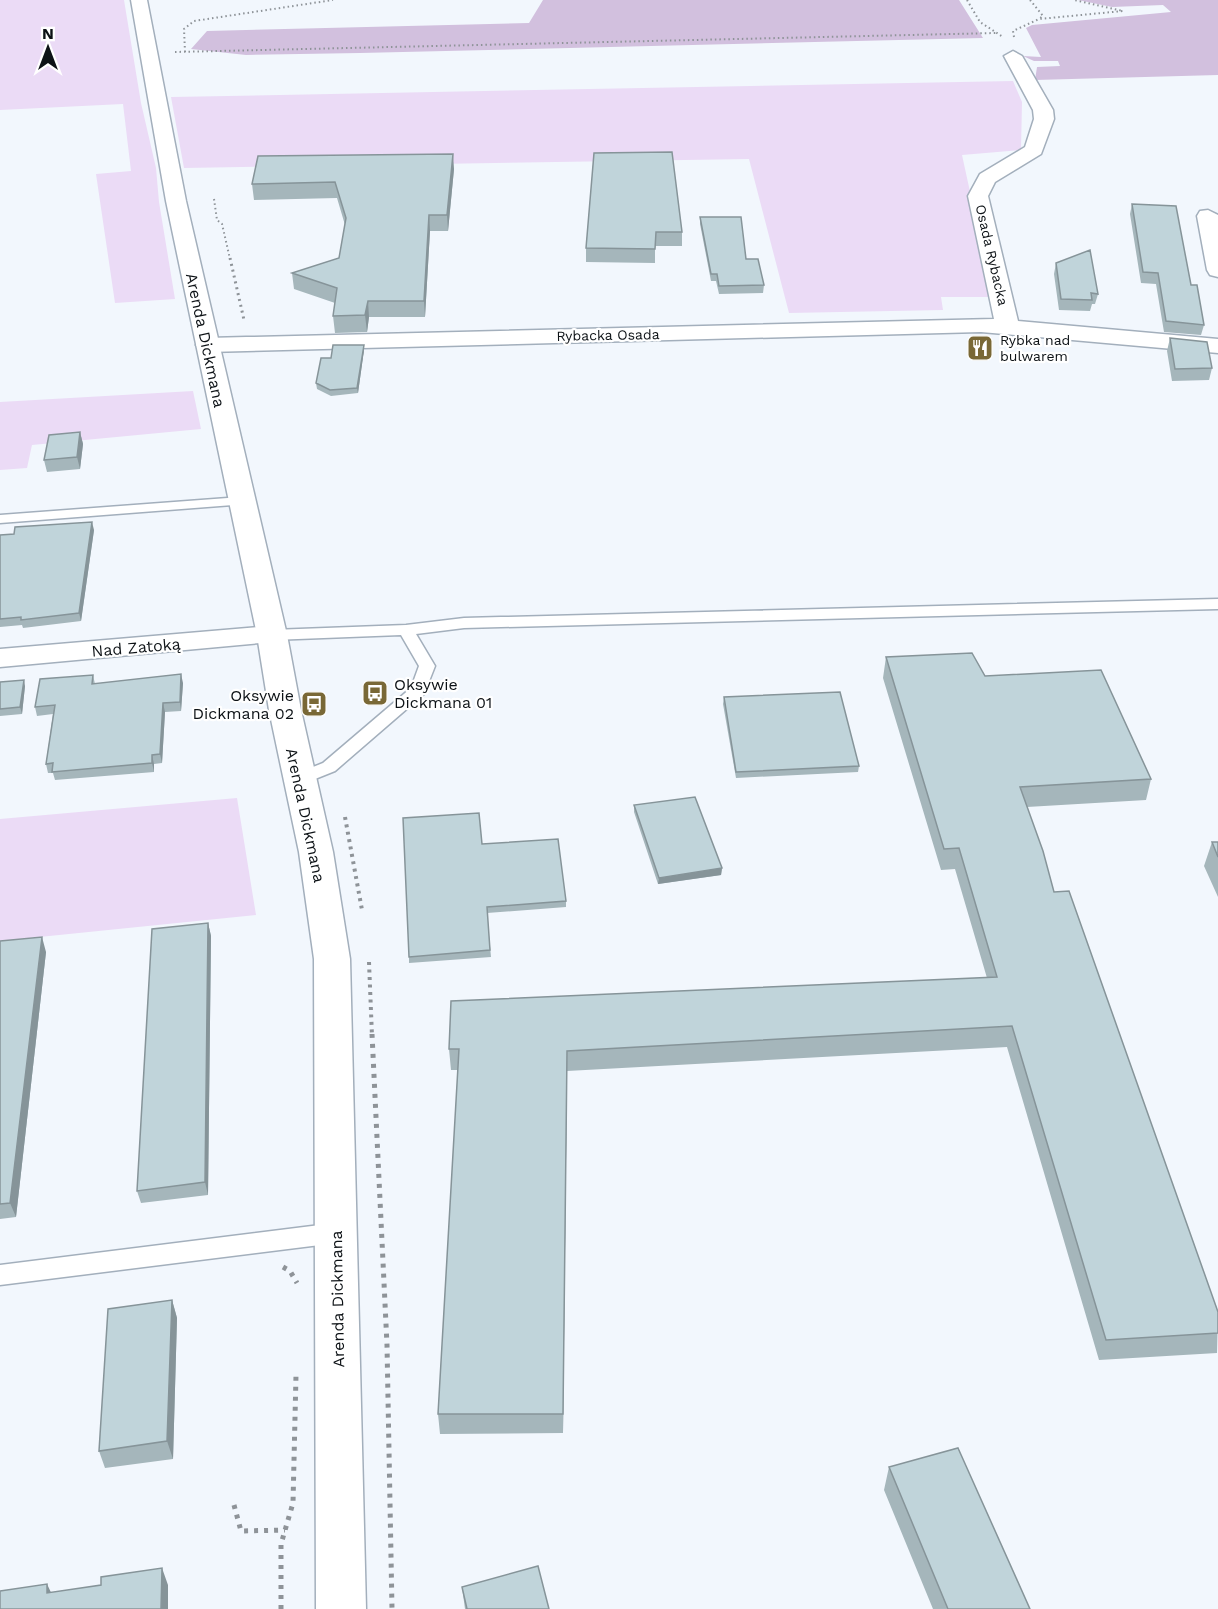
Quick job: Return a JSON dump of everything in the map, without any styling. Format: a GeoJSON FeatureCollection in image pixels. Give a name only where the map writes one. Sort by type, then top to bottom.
{"type":"FeatureCollection","features":[{"type":"Feature","properties":{"kind":"street","name":"Arenda Dickmana"},"geometry":{"type":"LineString","coordinates":[[139,0],[241,501],[272,635],[314,773],[316,852],[332,959],[341,1609]]}},
{"type":"Feature","properties":{"kind":"street","name":"Osada Rybacka"},"geometry":{"type":"LineString","coordinates":[[1007,320],[978,196],[987,178],[1034,150],[1044,119],[1039,100],[1011,52]]}},
{"type":"Feature","properties":{"kind":"street"},"geometry":{"type":"LineString","coordinates":[[1208,216],[1218,270]]}},
{"type":"Feature","properties":{"kind":"street","name":"Rybacka Osada"},"geometry":{"type":"LineString","coordinates":[[208,345],[981,325],[1007,320],[1215,343]]}},
{"type":"Feature","properties":{"kind":"street","name":"Nad Zatoką"},"geometry":{"type":"LineString","coordinates":[[0,657],[272,635]]}},
{"type":"Feature","properties":{"kind":"lane"},"geometry":{"type":"LineString","coordinates":[[0,519],[241,501]]}},
{"type":"Feature","properties":{"kind":"lane"},"geometry":{"type":"LineString","coordinates":[[272,635],[406,630],[464,623],[1218,604]]}},
{"type":"Feature","properties":{"kind":"lane"},"geometry":{"type":"LineString","coordinates":[[314,773],[418,690],[427,666],[406,630]]}},
{"type":"Feature","properties":{"kind":"lane"},"geometry":{"type":"LineString","coordinates":[[0,1275],[336,1233]]}},
{"type":"Feature","properties":{"kind":"path"},"geometry":{"type":"LineString","coordinates":[[185,52],[184,29],[194,21],[333,0]]}},
{"type":"Feature","properties":{"kind":"path"},"geometry":{"type":"LineString","coordinates":[[967,0],[980,22],[1003,37],[1011,52]]}},
{"type":"Feature","properties":{"kind":"path"},"geometry":{"type":"LineString","coordinates":[[1011,52],[1015,42],[1013,31],[1043,16],[1039,8],[1030,0]]}},
{"type":"Feature","properties":{"kind":"path"},"geometry":{"type":"LineString","coordinates":[[1038,19],[1123,11],[1074,0]]}},
{"type":"Feature","properties":{"kind":"path"},"geometry":{"type":"LineString","coordinates":[[149,53],[996,33]]}},
{"type":"Feature","properties":{"kind":"path"},"geometry":{"type":"LineString","coordinates":[[214,199],[217,219],[222,224],[245,322]]}},
{"type":"Feature","properties":{"kind":"path"},"geometry":{"type":"LineString","coordinates":[[314,773],[348,827],[363,918]]}},
{"type":"Feature","properties":{"kind":"path"},"geometry":{"type":"LineString","coordinates":[[368,952],[387,1345],[392,1609]]}},
{"type":"Feature","properties":{"kind":"path"},"geometry":{"type":"LineString","coordinates":[[270,1242],[269,1265],[280,1265],[290,1271],[297,1282],[297,1294]]}},
{"type":"Feature","properties":{"kind":"path"},"geometry":{"type":"LineString","coordinates":[[281,1609],[281,1544],[293,1503],[296,1362]]}},
{"type":"Feature","properties":{"kind":"path"},"geometry":{"type":"LineString","coordinates":[[234,1505],[241,1531],[285,1530]]}},
{"type":"Feature","properties":{"kind":"shaded area"},"geometry":{"type":"Polygon","coordinates":[[[0,0],[124,0],[141,103],[156,168],[159,202],[175,299],[115,303],[96,174],[131,171],[123,104],[0,110],[0,0]]]}},
{"type":"Feature","properties":{"kind":"shaded area"},"geometry":{"type":"Polygon","coordinates":[[[543,0],[959,0],[983,38],[246,55],[191,49],[207,31],[529,23],[543,0]]]}},
{"type":"Feature","properties":{"kind":"shaded area"},"geometry":{"type":"Polygon","coordinates":[[[1078,0],[1218,0],[1218,75],[1035,80],[1037,67],[1060,66],[1058,61],[1034,61],[1023,56],[1041,57],[1026,28],[1032,25],[1171,12],[1163,5],[1112,7],[1078,0]]]}},
{"type":"Feature","properties":{"kind":"shaded area"},"geometry":{"type":"Polygon","coordinates":[[[1013,81],[1022,102],[1021,150],[962,155],[993,297],[941,297],[943,310],[789,313],[749,159],[184,168],[171,97],[1013,81]]]}},
{"type":"Feature","properties":{"kind":"shaded area"},"geometry":{"type":"Polygon","coordinates":[[[193,391],[201,429],[32,445],[27,468],[0,470],[0,402],[193,391]]]}},
{"type":"Feature","properties":{"kind":"shaded area"},"geometry":{"type":"Polygon","coordinates":[[[237,798],[256,915],[0,941],[0,819],[237,798]]]}},
{"type":"Feature","properties":{"kind":"building"},"geometry":{"type":"Polygon","coordinates":[[[672,152],[682,232],[656,232],[655,249],[586,248],[594,153],[672,152]]]}},
{"type":"Feature","properties":{"kind":"building"},"geometry":{"type":"Polygon","coordinates":[[[453,154],[447,215],[429,215],[424,301],[368,301],[365,315],[333,316],[337,288],[292,273],[339,258],[346,218],[335,182],[252,184],[258,156],[453,154]]]}},
{"type":"Feature","properties":{"kind":"building"},"geometry":{"type":"Polygon","coordinates":[[[1132,204],[1176,206],[1191,285],[1197,285],[1204,325],[1166,321],[1158,273],[1143,272],[1132,204]]]}},
{"type":"Feature","properties":{"kind":"building"},"geometry":{"type":"Polygon","coordinates":[[[700,217],[741,217],[746,259],[758,259],[764,285],[719,286],[717,274],[711,274],[700,217]]]}},
{"type":"Feature","properties":{"kind":"building"},"geometry":{"type":"Polygon","coordinates":[[[1090,250],[1098,294],[1091,293],[1092,300],[1061,299],[1056,263],[1090,250]]]}},
{"type":"Feature","properties":{"kind":"building"},"geometry":{"type":"Polygon","coordinates":[[[1170,338],[1207,342],[1212,368],[1175,369],[1170,338]]]}},
{"type":"Feature","properties":{"kind":"building"},"geometry":{"type":"Polygon","coordinates":[[[333,345],[364,345],[357,388],[330,390],[316,383],[321,358],[331,358],[333,345]]]}},
{"type":"Feature","properties":{"kind":"building"},"geometry":{"type":"Polygon","coordinates":[[[80,432],[77,457],[44,460],[49,435],[80,432]]]}},
{"type":"Feature","properties":{"kind":"building"},"geometry":{"type":"Polygon","coordinates":[[[92,522],[79,613],[21,620],[21,617],[0,619],[0,535],[14,534],[15,527],[92,522]]]}},
{"type":"Feature","properties":{"kind":"building"},"geometry":{"type":"Polygon","coordinates":[[[972,653],[985,676],[1101,670],[1151,779],[1020,787],[1043,851],[1054,892],[1069,891],[1218,1312],[1218,1333],[1106,1340],[1012,1026],[567,1051],[563,1414],[438,1414],[459,1049],[449,1049],[451,1001],[997,977],[959,848],[944,849],[886,657],[972,653]]]}},
{"type":"Feature","properties":{"kind":"building"},"geometry":{"type":"Polygon","coordinates":[[[181,674],[180,702],[163,703],[160,754],[152,755],[152,763],[52,772],[53,763],[46,764],[55,705],[35,707],[40,679],[93,675],[92,684],[181,674]]]}},
{"type":"Feature","properties":{"kind":"building"},"geometry":{"type":"Polygon","coordinates":[[[24,680],[20,707],[0,709],[0,682],[24,680]]]}},
{"type":"Feature","properties":{"kind":"building"},"geometry":{"type":"Polygon","coordinates":[[[840,692],[859,766],[736,772],[724,697],[840,692]]]}},
{"type":"Feature","properties":{"kind":"building"},"geometry":{"type":"Polygon","coordinates":[[[695,797],[722,868],[659,878],[634,805],[695,797]]]}},
{"type":"Feature","properties":{"kind":"building"},"geometry":{"type":"Polygon","coordinates":[[[479,813],[482,844],[558,839],[566,901],[487,907],[490,950],[409,957],[403,818],[479,813]]]}},
{"type":"Feature","properties":{"kind":"building"},"geometry":{"type":"Polygon","coordinates":[[[1212,842],[1218,842],[1218,857],[1212,842]]]}},
{"type":"Feature","properties":{"kind":"building"},"geometry":{"type":"Polygon","coordinates":[[[208,923],[205,1182],[137,1191],[152,929],[208,923]]]}},
{"type":"Feature","properties":{"kind":"building"},"geometry":{"type":"Polygon","coordinates":[[[42,937],[10,1203],[0,1204],[0,941],[42,937]]]}},
{"type":"Feature","properties":{"kind":"building"},"geometry":{"type":"Polygon","coordinates":[[[172,1300],[167,1441],[99,1451],[108,1309],[172,1300]]]}},
{"type":"Feature","properties":{"kind":"building"},"geometry":{"type":"Polygon","coordinates":[[[958,1448],[1030,1609],[948,1609],[889,1467],[958,1448]]]}},
{"type":"Feature","properties":{"kind":"building"},"geometry":{"type":"Polygon","coordinates":[[[538,1566],[549,1609],[467,1609],[462,1587],[538,1566]]]}},
{"type":"Feature","properties":{"kind":"building"},"geometry":{"type":"Polygon","coordinates":[[[162,1568],[161,1609],[0,1609],[0,1591],[47,1584],[47,1593],[101,1585],[101,1577],[162,1568]]]}},
{"type":"Feature","properties":{"kind":"place","name":"Rybka nad bulwarem"},"geometry":{"type":"Point","coordinates":[980,348]}},
{"type":"Feature","properties":{"kind":"place","name":"Oksywie Dickmana 01"},"geometry":{"type":"Point","coordinates":[375,693]}},
{"type":"Feature","properties":{"kind":"place","name":"Oksywie Dickmana 02"},"geometry":{"type":"Point","coordinates":[314,704]}}]}
